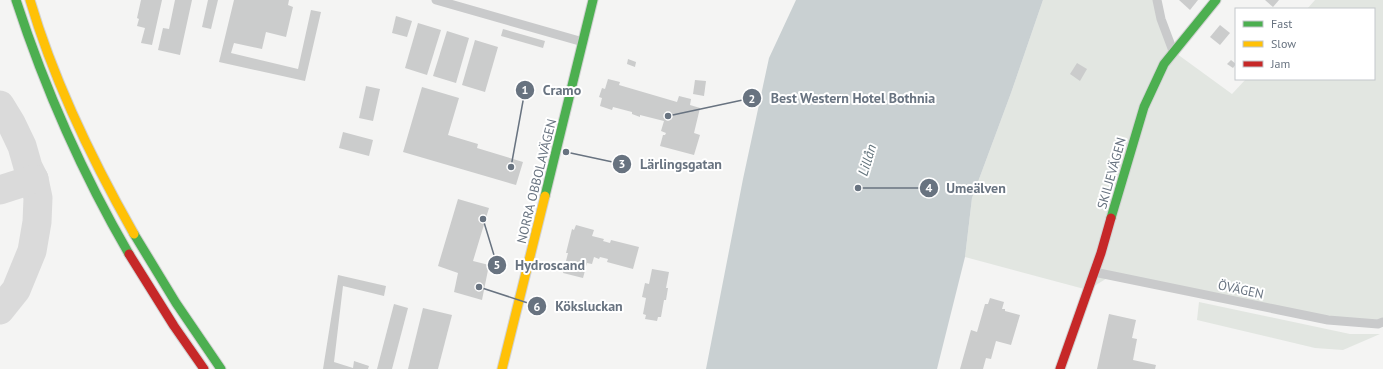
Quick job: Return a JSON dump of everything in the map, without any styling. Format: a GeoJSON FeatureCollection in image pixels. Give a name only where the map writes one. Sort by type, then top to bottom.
{"type":"FeatureCollection","features":[{"type":"Feature","properties":{"kind":"main road"},"geometry":{"type":"LineString","coordinates":[[16,0],[41,72],[93,191],[140,273],[204,369]]}},
{"type":"Feature","properties":{"kind":"main road"},"geometry":{"type":"LineString","coordinates":[[30,0],[60,82],[108,188],[143,251],[176,305],[221,369]]}},
{"type":"Feature","properties":{"kind":"main road","name":"NORRA OBBOLAVÄGEN"},"geometry":{"type":"LineString","coordinates":[[502,369],[593,0]]}},
{"type":"Feature","properties":{"kind":"main road","name":"SKILJEVÄGEN"},"geometry":{"type":"LineString","coordinates":[[1060,369],[1094,272],[1144,107],[1164,64],[1173,51],[1216,0]]}},
{"type":"Feature","properties":{"kind":"street"},"geometry":{"type":"LineString","coordinates":[[436,0],[583,42]]}},
{"type":"Feature","properties":{"kind":"street"},"geometry":{"type":"LineString","coordinates":[[1157,0],[1161,19],[1173,51]]}},
{"type":"Feature","properties":{"kind":"street","name":"ÖVÄGEN"},"geometry":{"type":"LineString","coordinates":[[1094,272],[1328,320],[1378,324],[1383,322]]}},
{"type":"Feature","properties":{"kind":"shaded area"},"geometry":{"type":"Polygon","coordinates":[[[1043,0],[1157,0],[1173,51],[1232,94],[1245,80],[1375,80],[1375,8],[1308,8],[1315,0],[1383,0],[1383,322],[1355,323],[1112,275],[1088,290],[965,257],[972,198],[1011,93],[1043,0]]]}},
{"type":"Feature","properties":{"kind":"shaded area"},"geometry":{"type":"Polygon","coordinates":[[[1199,302],[1350,334],[1380,334],[1343,350],[1315,348],[1197,320],[1199,302]]]}},
{"type":"Feature","properties":{"kind":"water","name":"Lillån"},"geometry":{"type":"Polygon","coordinates":[[[796,0],[1043,0],[1011,93],[972,198],[965,257],[937,369],[706,369],[743,179],[769,58],[796,0]]]}},
{"type":"Feature","properties":{"kind":"building"},"geometry":{"type":"Polygon","coordinates":[[[141,0],[162,0],[152,45],[141,43],[145,28],[137,26],[139,19],[137,18],[141,0]]]}},
{"type":"Feature","properties":{"kind":"building"},"geometry":{"type":"Polygon","coordinates":[[[175,0],[192,0],[180,55],[158,50],[163,28],[169,29],[175,0]]]}},
{"type":"Feature","properties":{"kind":"building"},"geometry":{"type":"Polygon","coordinates":[[[208,0],[218,0],[211,29],[202,27],[208,0]]]}},
{"type":"Feature","properties":{"kind":"building"},"geometry":{"type":"Polygon","coordinates":[[[234,0],[289,0],[288,5],[293,7],[286,37],[266,32],[262,49],[234,43],[231,53],[298,69],[311,10],[321,12],[305,81],[219,62],[234,0]]]}},
{"type":"Feature","properties":{"kind":"building"},"geometry":{"type":"Polygon","coordinates":[[[1179,0],[1198,0],[1190,10],[1179,0]]]}},
{"type":"Feature","properties":{"kind":"building"},"geometry":{"type":"Polygon","coordinates":[[[1265,0],[1279,0],[1273,7],[1265,0]]]}},
{"type":"Feature","properties":{"kind":"building"},"geometry":{"type":"Polygon","coordinates":[[[396,16],[412,21],[407,37],[392,33],[396,16]]]}},
{"type":"Feature","properties":{"kind":"building"},"geometry":{"type":"Polygon","coordinates":[[[418,23],[441,30],[427,75],[405,68],[418,23]]]}},
{"type":"Feature","properties":{"kind":"building"},"geometry":{"type":"Polygon","coordinates":[[[1220,25],[1230,33],[1220,45],[1210,37],[1220,25]]]}},
{"type":"Feature","properties":{"kind":"building"},"geometry":{"type":"Polygon","coordinates":[[[503,29],[545,41],[543,48],[501,36],[503,29]]]}},
{"type":"Feature","properties":{"kind":"building"},"geometry":{"type":"Polygon","coordinates":[[[447,31],[469,38],[456,83],[433,76],[447,31]]]}},
{"type":"Feature","properties":{"kind":"building"},"geometry":{"type":"Polygon","coordinates":[[[475,40],[498,47],[485,92],[462,85],[475,40]]]}},
{"type":"Feature","properties":{"kind":"building"},"geometry":{"type":"Polygon","coordinates":[[[628,59],[636,62],[635,67],[627,64],[628,59]]]}},
{"type":"Feature","properties":{"kind":"building"},"geometry":{"type":"Polygon","coordinates":[[[1231,60],[1235,63],[1235,65],[1233,68],[1227,64],[1231,60]]]}},
{"type":"Feature","properties":{"kind":"building"},"geometry":{"type":"Polygon","coordinates":[[[1077,63],[1087,69],[1080,81],[1070,74],[1077,63]]]}},
{"type":"Feature","properties":{"kind":"building"},"geometry":{"type":"Polygon","coordinates":[[[608,79],[620,82],[619,85],[677,102],[679,96],[691,99],[690,105],[700,108],[694,133],[700,135],[694,155],[660,146],[663,135],[666,133],[661,131],[664,121],[640,115],[640,117],[632,114],[632,112],[613,107],[612,110],[600,106],[602,98],[599,97],[602,88],[605,89],[608,79]]]}},
{"type":"Feature","properties":{"kind":"building"},"geometry":{"type":"Polygon","coordinates":[[[695,80],[706,81],[704,96],[693,94],[695,80]]]}},
{"type":"Feature","properties":{"kind":"building"},"geometry":{"type":"Polygon","coordinates":[[[366,86],[380,89],[373,121],[359,118],[366,86]]]}},
{"type":"Feature","properties":{"kind":"building"},"geometry":{"type":"Polygon","coordinates":[[[422,87],[459,98],[448,135],[478,144],[477,148],[523,162],[516,185],[403,152],[422,87]]]}},
{"type":"Feature","properties":{"kind":"building"},"geometry":{"type":"Polygon","coordinates":[[[343,132],[373,140],[369,156],[339,148],[343,132]]]}},
{"type":"Feature","properties":{"kind":"building"},"geometry":{"type":"Polygon","coordinates":[[[458,199],[489,208],[473,261],[489,265],[482,300],[454,292],[458,273],[438,266],[458,199]]]}},
{"type":"Feature","properties":{"kind":"building"},"geometry":{"type":"Polygon","coordinates":[[[576,225],[594,230],[592,236],[604,239],[603,241],[610,243],[611,240],[639,247],[633,269],[607,262],[608,259],[600,257],[599,259],[594,257],[592,264],[587,263],[583,278],[563,273],[572,229],[574,230],[576,225]]]}},
{"type":"Feature","properties":{"kind":"building"},"geometry":{"type":"Polygon","coordinates":[[[652,269],[669,272],[666,288],[668,288],[666,300],[664,300],[661,317],[658,317],[657,321],[645,319],[646,315],[643,314],[646,298],[642,297],[645,283],[649,284],[652,269]]]}},
{"type":"Feature","properties":{"kind":"building"},"geometry":{"type":"Polygon","coordinates":[[[338,275],[386,286],[384,296],[343,286],[334,362],[353,368],[354,361],[369,366],[368,369],[323,369],[338,275]]]}},
{"type":"Feature","properties":{"kind":"building"},"geometry":{"type":"Polygon","coordinates":[[[990,298],[1004,302],[1002,309],[1005,309],[1005,311],[1020,315],[1011,345],[996,341],[991,359],[986,358],[983,369],[960,369],[971,330],[977,332],[985,304],[988,304],[990,298]]]}},
{"type":"Feature","properties":{"kind":"building"},"geometry":{"type":"Polygon","coordinates":[[[394,304],[408,308],[392,369],[377,369],[394,304]]]}},
{"type":"Feature","properties":{"kind":"building"},"geometry":{"type":"Polygon","coordinates":[[[423,308],[452,315],[438,369],[408,369],[423,308]]]}},
{"type":"Feature","properties":{"kind":"building"},"geometry":{"type":"Polygon","coordinates":[[[1109,314],[1136,320],[1132,338],[1137,339],[1133,360],[1156,365],[1155,369],[1097,369],[1109,314]]]}},
{"type":"Feature","properties":{"kind":"taxiway"},"geometry":{"type":"LineString","coordinates":[[0,105],[22,146],[28,167],[34,179],[38,198],[37,222],[32,251],[16,290],[0,310]]}},
{"type":"Feature","properties":{"kind":"taxiway"},"geometry":{"type":"LineString","coordinates":[[0,190],[34,179]]}},
{"type":"Feature","properties":{"kind":"traffic: fast"},"geometry":{"type":"LineString","coordinates":[[16,0],[39,66],[80,162],[129,254]]}},
{"type":"Feature","properties":{"kind":"traffic: fast"},"geometry":{"type":"LineString","coordinates":[[545,196],[593,0]]}},
{"type":"Feature","properties":{"kind":"traffic: fast"},"geometry":{"type":"LineString","coordinates":[[1111,218],[1144,107],[1164,64],[1216,0]]}},
{"type":"Feature","properties":{"kind":"traffic: fast"},"geometry":{"type":"LineString","coordinates":[[134,234],[176,303],[221,369]]}},
{"type":"Feature","properties":{"kind":"traffic: slow"},"geometry":{"type":"LineString","coordinates":[[30,0],[50,61],[62,91],[103,178],[134,234]]}},
{"type":"Feature","properties":{"kind":"traffic: slow"},"geometry":{"type":"LineString","coordinates":[[502,369],[545,196]]}},
{"type":"Feature","properties":{"kind":"traffic: jam"},"geometry":{"type":"LineString","coordinates":[[1060,369],[1101,253],[1111,218]]}},
{"type":"Feature","properties":{"kind":"traffic: jam"},"geometry":{"type":"LineString","coordinates":[[129,254],[174,326],[204,369]]}},
{"type":"Feature","properties":{"kind":"place","name":"Best Western Hotel Bothnia"},"geometry":{"type":"Point","coordinates":[668,116]}},
{"type":"Feature","properties":{"kind":"place","name":"Lärlingsgatan"},"geometry":{"type":"Point","coordinates":[566,152]}},
{"type":"Feature","properties":{"kind":"place","name":"Cramo"},"geometry":{"type":"Point","coordinates":[511,167]}},
{"type":"Feature","properties":{"kind":"place","name":"Umeälven"},"geometry":{"type":"Point","coordinates":[858,188]}},
{"type":"Feature","properties":{"kind":"place","name":"Hydroscand"},"geometry":{"type":"Point","coordinates":[483,219]}},
{"type":"Feature","properties":{"kind":"place","name":"Köksluckan"},"geometry":{"type":"Point","coordinates":[479,287]}}]}
